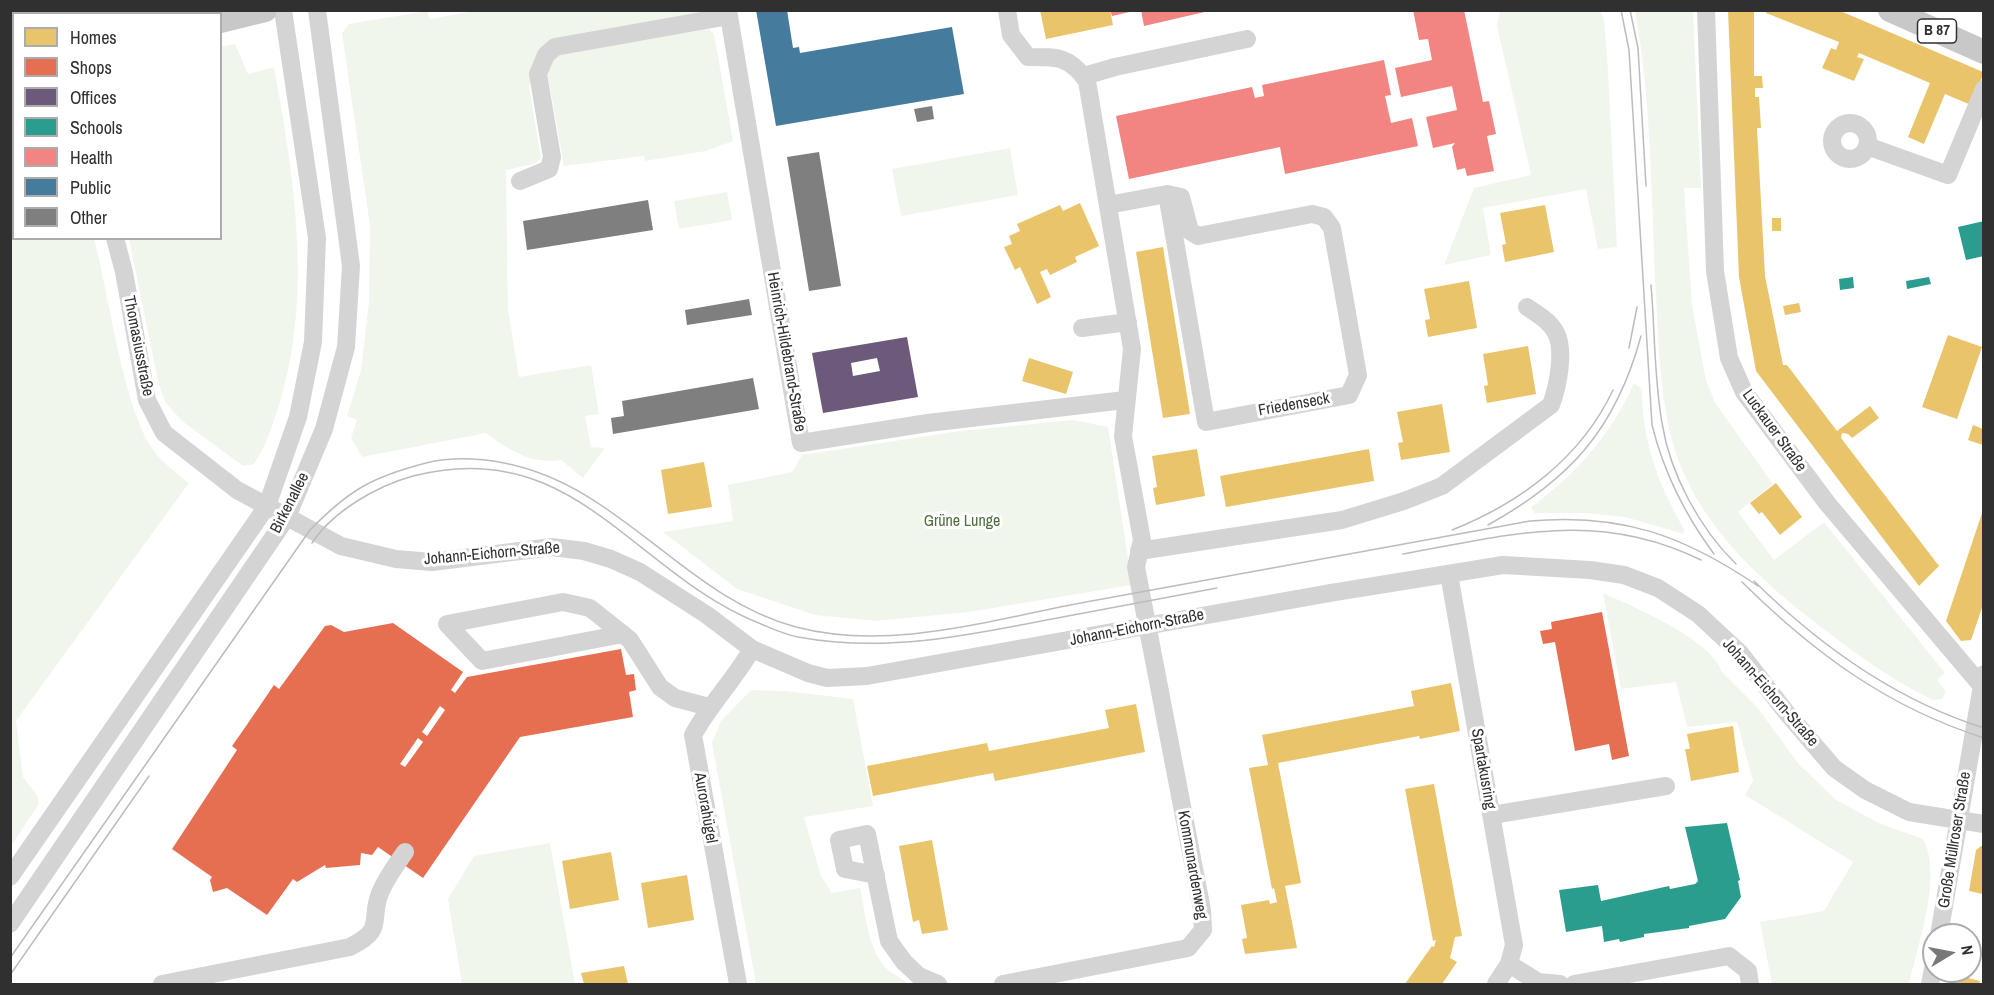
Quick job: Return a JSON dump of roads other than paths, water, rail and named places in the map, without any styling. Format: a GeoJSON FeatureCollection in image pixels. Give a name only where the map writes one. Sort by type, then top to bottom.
{"type":"FeatureCollection","features":[{"type":"Feature","properties":{"kind":"main road"},"geometry":{"type":"LineString","coordinates":[[222,21],[265,10]]}},
{"type":"Feature","properties":{"kind":"main road","name":"B 87"},"geometry":{"type":"LineString","coordinates":[[1890,10],[1983,52]]}},
{"type":"Feature","properties":{"kind":"main road","name":"B 87"},"geometry":{"type":"LineString","coordinates":[[1928,10],[1983,36]]}},
{"type":"Feature","properties":{"kind":"street","name":"Birkenallee"},"geometry":{"type":"LineString","coordinates":[[10,877],[267,506],[298,417],[313,342],[317,238],[283,10]]}},
{"type":"Feature","properties":{"kind":"street","name":"Birkenallee"},"geometry":{"type":"LineString","coordinates":[[10,924],[286,517],[324,429],[346,347],[351,266],[317,10]]}},
{"type":"Feature","properties":{"kind":"street"},"geometry":{"type":"LineString","coordinates":[[1007,10],[1011,36],[1028,57],[1058,57],[1077,66],[1087,81],[1132,349],[1123,436],[1142,540],[1136,567],[1149,627]]}},
{"type":"Feature","properties":{"kind":"street","name":"Luckauer Straße"},"geometry":{"type":"LineString","coordinates":[[1706,10],[1714,272],[1729,358],[1744,392],[1827,503],[1982,679]]}},
{"type":"Feature","properties":{"kind":"street"},"geometry":{"type":"LineString","coordinates":[[520,181],[549,169],[552,157],[538,74],[546,55],[555,47],[729,13]]}},
{"type":"Feature","properties":{"kind":"street","name":"Heinrich-Hildebrand-Straße"},"geometry":{"type":"LineString","coordinates":[[729,13],[801,443],[928,423],[1125,400]]}},
{"type":"Feature","properties":{"kind":"street"},"geometry":{"type":"LineString","coordinates":[[1084,76],[1115,67],[1247,39]]}},
{"type":"Feature","properties":{"kind":"street"},"geometry":{"type":"LineString","coordinates":[[1867,147],[1948,175],[1983,89]]}},
{"type":"Feature","properties":{"kind":"street"},"geometry":{"type":"LineString","coordinates":[[1108,205],[1167,194]]}},
{"type":"Feature","properties":{"kind":"street","name":"Friedenseck"},"geometry":{"type":"LineString","coordinates":[[1167,194],[1181,197],[1190,231],[1198,236],[1312,214],[1324,217],[1332,228],[1358,375],[1349,396],[1206,422],[1167,194]]}},
{"type":"Feature","properties":{"kind":"street","name":"Thomasiusstraße"},"geometry":{"type":"LineString","coordinates":[[116,240],[124,272],[147,400],[164,433],[237,490],[267,506]]}},
{"type":"Feature","properties":{"kind":"street"},"geometry":{"type":"LineString","coordinates":[[1139,551],[1342,520],[1404,501],[1442,486],[1551,405],[1558,386],[1557,334],[1545,320],[1527,307]]}},
{"type":"Feature","properties":{"kind":"street"},"geometry":{"type":"LineString","coordinates":[[1082,328],[1128,322]]}},
{"type":"Feature","properties":{"kind":"street","name":"Johann-Eichorn-Straße"},"geometry":{"type":"LineString","coordinates":[[267,506],[341,546],[396,559],[432,562],[552,547],[602,556],[640,572],[707,615],[752,649],[808,673],[827,678],[867,676],[1149,627],[1224,611],[1503,565],[1537,565],[1624,575],[1658,588],[1698,614],[1740,652],[1786,712],[1834,768],[1865,790],[1909,812],[1983,824]]}},
{"type":"Feature","properties":{"kind":"street","name":"Spartakusring"},"geometry":{"type":"LineString","coordinates":[[1449,573],[1514,945],[1509,964],[1496,984]]}},
{"type":"Feature","properties":{"kind":"street"},"geometry":{"type":"LineString","coordinates":[[623,634],[482,661],[447,624],[563,602],[590,608],[630,639],[660,687],[675,698],[709,707]]}},
{"type":"Feature","properties":{"kind":"street","name":"Kommunardenweg"},"geometry":{"type":"LineString","coordinates":[[1003,984],[1036,982],[1188,948],[1203,930],[1202,909],[1149,627]]}},
{"type":"Feature","properties":{"kind":"street","name":"Aurorahügel"},"geometry":{"type":"LineString","coordinates":[[738,984],[693,735],[709,707],[730,684],[752,649]]}},
{"type":"Feature","properties":{"kind":"street","name":"Große Müllroser Straße"},"geometry":{"type":"LineString","coordinates":[[1941,923],[1982,679]]}},
{"type":"Feature","properties":{"kind":"street"},"geometry":{"type":"LineString","coordinates":[[1492,815],[1666,786]]}},
{"type":"Feature","properties":{"kind":"street"},"geometry":{"type":"LineString","coordinates":[[162,984],[350,947],[362,941],[374,929],[380,893],[405,852]]}},
{"type":"Feature","properties":{"kind":"street"},"geometry":{"type":"LineString","coordinates":[[876,874],[889,941],[904,962],[920,976],[938,984]]}},
{"type":"Feature","properties":{"kind":"street"},"geometry":{"type":"LineString","coordinates":[[1574,984],[1729,956],[1748,971],[1750,984]]}},
{"type":"Feature","properties":{"kind":"street"},"geometry":{"type":"LineString","coordinates":[[1509,964],[1538,982],[1560,984]]}},
{"type":"Feature","properties":{"kind":"tram line"},"geometry":{"type":"LineString","coordinates":[[1621,10],[1629,50],[1652,425],[1669,477],[1694,524],[1714,554]]}},
{"type":"Feature","properties":{"kind":"tram line"},"geometry":{"type":"LineString","coordinates":[[1630,10],[1638,48],[1646,186]]}},
{"type":"Feature","properties":{"kind":"tram line"},"geometry":{"type":"LineString","coordinates":[[1651,285],[1659,406],[1672,462],[1688,500],[1710,534],[1736,564]]}},
{"type":"Feature","properties":{"kind":"tram line"},"geometry":{"type":"LineString","coordinates":[[1629,348],[1637,307]]}},
{"type":"Feature","properties":{"kind":"tram line"},"geometry":{"type":"LineString","coordinates":[[1488,525],[1543,489],[1586,448],[1618,398],[1631,369],[1641,336]]}},
{"type":"Feature","properties":{"kind":"tram line"},"geometry":{"type":"LineString","coordinates":[[1452,530],[1501,506],[1546,475],[1584,437],[1613,390]]}},
{"type":"Feature","properties":{"kind":"tram line"},"geometry":{"type":"LineString","coordinates":[[10,958],[310,530],[337,505],[362,487],[407,468],[435,461],[484,460],[504,463],[545,475],[583,494],[618,517],[719,592],[756,612],[796,627],[832,634],[905,635],[942,630],[1530,521],[1563,519],[1593,521],[1650,531],[1704,553],[1758,586]]}},
{"type":"Feature","properties":{"kind":"tram line"},"geometry":{"type":"LineString","coordinates":[[312,543],[321,531],[344,510],[385,486],[413,476],[469,468],[518,474],[561,491],[600,516],[675,574],[716,602],[761,624],[798,637],[830,642],[862,643],[925,640],[989,631],[1217,588]]}},
{"type":"Feature","properties":{"kind":"tram line"},"geometry":{"type":"LineString","coordinates":[[1403,554],[1517,534],[1589,531],[1626,535],[1663,544],[1701,560]]}},
{"type":"Feature","properties":{"kind":"tram line"},"geometry":{"type":"LineString","coordinates":[[1754,581],[1805,627],[1860,668],[1920,702],[1984,728]]}},
{"type":"Feature","properties":{"kind":"tram line"},"geometry":{"type":"LineString","coordinates":[[1742,582],[1797,632],[1854,675],[1915,711],[1984,738]]}},
{"type":"Feature","properties":{"kind":"tram line"},"geometry":{"type":"LineString","coordinates":[[10,975],[149,776]]}},
{"type":"Feature","properties":{"kind":"park label","name":"Grüne Lunge"},"geometry":{"type":"Point","coordinates":[962,522]}}]}
